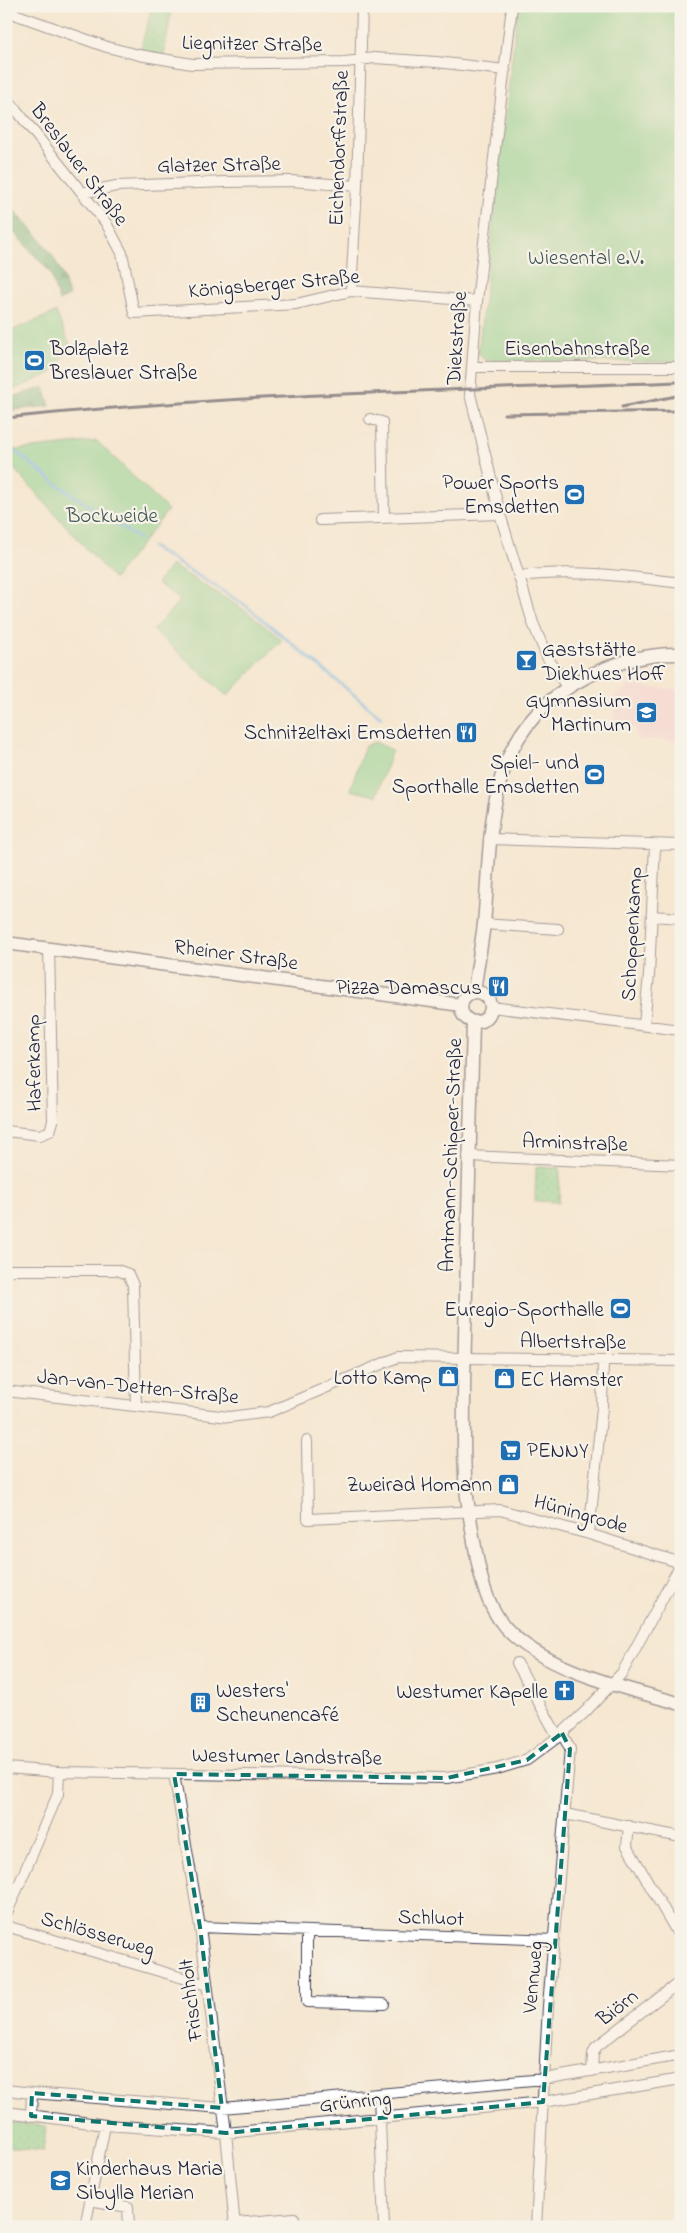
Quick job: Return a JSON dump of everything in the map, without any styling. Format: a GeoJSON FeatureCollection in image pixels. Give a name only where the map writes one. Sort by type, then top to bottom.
{"type":"FeatureCollection","features":[{"type":"Feature","properties":{"kind":"street","name":"Eichendorffstraße"},"geometry":{"type":"LineString","coordinates":[[350,291],[357,186],[362,6]]}},
{"type":"Feature","properties":{"kind":"street","name":"Diekstraße"},"geometry":{"type":"LineString","coordinates":[[512,6],[477,301],[470,394],[500,514],[520,576],[532,622],[554,670],[568,687]]}},
{"type":"Feature","properties":{"kind":"street","name":"Liegnitzer Straße"},"geometry":{"type":"LineString","coordinates":[[6,11],[107,47],[139,55],[192,64],[346,62],[374,58],[436,62],[505,70]]}},
{"type":"Feature","properties":{"kind":"street","name":"Breslauer Straße"},"geometry":{"type":"LineString","coordinates":[[6,97],[106,223],[122,253],[134,313]]}},
{"type":"Feature","properties":{"kind":"street","name":"Glatzer Straße"},"geometry":{"type":"LineString","coordinates":[[82,193],[116,186],[226,182],[291,181],[357,186]]}},
{"type":"Feature","properties":{"kind":"street","name":"Königsberger Straße"},"geometry":{"type":"LineString","coordinates":[[134,313],[296,304],[350,291],[477,301]]}},
{"type":"Feature","properties":{"kind":"street","name":"Eisenbahnstraße"},"geometry":{"type":"LineString","coordinates":[[473,367],[681,367]]}},
{"type":"Feature","properties":{"kind":"street"},"geometry":{"type":"LineString","coordinates":[[370,419],[382,422],[384,517]]}},
{"type":"Feature","properties":{"kind":"street"},"geometry":{"type":"LineString","coordinates":[[320,520],[500,514]]}},
{"type":"Feature","properties":{"kind":"street"},"geometry":{"type":"LineString","coordinates":[[520,576],[544,573],[601,574],[681,583]]}},
{"type":"Feature","properties":{"kind":"street"},"geometry":{"type":"LineString","coordinates":[[474,992],[484,924],[489,839],[494,798],[509,756],[545,706],[568,687],[626,660],[658,654],[681,654]]}},
{"type":"Feature","properties":{"kind":"street"},"geometry":{"type":"LineString","coordinates":[[489,839],[681,845]]}},
{"type":"Feature","properties":{"kind":"street","name":"Schoppenkamp"},"geometry":{"type":"LineString","coordinates":[[644,1025],[649,975],[655,844]]}},
{"type":"Feature","properties":{"kind":"street"},"geometry":{"type":"LineString","coordinates":[[652,916],[681,918]]}},
{"type":"Feature","properties":{"kind":"street"},"geometry":{"type":"LineString","coordinates":[[484,924],[558,929]]}},
{"type":"Feature","properties":{"kind":"street","name":"Rheiner Straße"},"geometry":{"type":"LineString","coordinates":[[6,944],[49,948],[460,1005]]}},
{"type":"Feature","properties":{"kind":"street","name":"Haferkamp"},"geometry":{"type":"LineString","coordinates":[[6,1131],[40,1134],[50,1131],[53,1121],[49,948]]}},
{"type":"Feature","properties":{"kind":"street"},"geometry":{"type":"LineString","coordinates":[[474,992],[486,996],[492,1007],[486,1019],[473,1023],[463,1016],[460,1005],[465,996],[474,992]]}},
{"type":"Feature","properties":{"kind":"street"},"geometry":{"type":"LineString","coordinates":[[492,1007],[681,1030]]}},
{"type":"Feature","properties":{"kind":"street","name":"Amtmann-Schipper-Straße"},"geometry":{"type":"LineString","coordinates":[[473,1023],[468,1156],[465,1477],[479,1574],[485,1594],[495,1613],[505,1626],[530,1649],[546,1658],[613,1684],[681,1704]]}},
{"type":"Feature","properties":{"kind":"street","name":"Arminstraße"},"geometry":{"type":"LineString","coordinates":[[468,1156],[681,1165]]}},
{"type":"Feature","properties":{"kind":"street"},"geometry":{"type":"LineString","coordinates":[[6,1270],[117,1270],[128,1274],[133,1285],[136,1405]]}},
{"type":"Feature","properties":{"kind":"street","name":"Jan-van-Detten-Straße"},"geometry":{"type":"LineString","coordinates":[[6,1391],[136,1405],[206,1416],[241,1417],[269,1412],[398,1357],[465,1359]]}},
{"type":"Feature","properties":{"kind":"street","name":"Albertstraße"},"geometry":{"type":"LineString","coordinates":[[465,1359],[681,1361]]}},
{"type":"Feature","properties":{"kind":"street"},"geometry":{"type":"LineString","coordinates":[[589,1534],[602,1408],[602,1361]]}},
{"type":"Feature","properties":{"kind":"street","name":"Hüningrode"},"geometry":{"type":"LineString","coordinates":[[307,1441],[308,1519],[500,1510],[589,1534],[681,1564]]}},
{"type":"Feature","properties":{"kind":"street","name":"Westumer Landstraße"},"geometry":{"type":"LineString","coordinates":[[6,1768],[59,1772],[447,1778],[497,1769],[527,1760],[560,1735],[622,1673],[681,1564]]}},
{"type":"Feature","properties":{"kind":"street"},"geometry":{"type":"LineString","coordinates":[[517,1663],[560,1735]]}},
{"type":"Feature","properties":{"kind":"street","name":"Vennweg"},"geometry":{"type":"LineString","coordinates":[[536,2227],[544,2079],[570,1749],[560,1735]]}},
{"type":"Feature","properties":{"kind":"street","name":"Schlösserweg"},"geometry":{"type":"LineString","coordinates":[[6,1915],[58,1794],[59,1772]]}},
{"type":"Feature","properties":{"kind":"street","name":"Frischholt"},"geometry":{"type":"LineString","coordinates":[[174,1774],[200,1927],[226,2134],[235,2225],[294,2218],[295,2227]]}},
{"type":"Feature","properties":{"kind":"street"},"geometry":{"type":"LineString","coordinates":[[566,1814],[681,1837]]}},
{"type":"Feature","properties":{"kind":"street"},"geometry":{"type":"LineString","coordinates":[[629,1826],[627,1846],[681,1939]]}},
{"type":"Feature","properties":{"kind":"street","name":"Schlösserweg"},"geometry":{"type":"LineString","coordinates":[[6,1926],[207,1984]]}},
{"type":"Feature","properties":{"kind":"street","name":"Schluot"},"geometry":{"type":"LineString","coordinates":[[200,1927],[554,1940]]}},
{"type":"Feature","properties":{"kind":"street"},"geometry":{"type":"LineString","coordinates":[[307,1931],[307,2002],[384,2004]]}},
{"type":"Feature","properties":{"kind":"street","name":"Biörn"},"geometry":{"type":"LineString","coordinates":[[592,2071],[593,2054],[596,2048],[681,1981]]}},
{"type":"Feature","properties":{"kind":"street","name":"Grünring"},"geometry":{"type":"LineString","coordinates":[[6,2090],[222,2108],[544,2079],[681,2055]]}},
{"type":"Feature","properties":{"kind":"street","name":"Grünring"},"geometry":{"type":"LineString","coordinates":[[6,2112],[105,2125],[226,2134],[543,2102],[681,2079]]}},
{"type":"Feature","properties":{"kind":"street"},"geometry":{"type":"LineString","coordinates":[[31,2116],[32,2093]]}},
{"type":"Feature","properties":{"kind":"street"},"geometry":{"type":"LineString","coordinates":[[379,2094],[384,2227]]}},
{"type":"Feature","properties":{"kind":"street"},"geometry":{"type":"LineString","coordinates":[[84,2227],[105,2125]]}},
{"type":"Feature","properties":{"kind":"street"},"geometry":{"type":"LineString","coordinates":[[90,2200],[128,2207],[129,2227]]}},
{"type":"Feature","properties":{"kind":"highlighted area"},"geometry":{"type":"Polygon","coordinates":[[[562,1733],[570,1749],[543,2102],[226,2133],[31,2116],[32,2093],[222,2108],[200,1927],[174,1774],[447,1778],[527,1760],[562,1733]]]}},
{"type":"Feature","properties":{"kind":"shaded area","name":"Gymnasium Martinum"},"geometry":{"type":"Polygon","coordinates":[[[631,686],[681,690],[681,741],[637,739],[636,728],[614,727],[615,696],[631,686]]]}},
{"type":"Feature","properties":{"kind":"green space"},"geometry":{"type":"Polygon","coordinates":[[[152,6],[172,6],[164,56],[140,51],[152,6]]]}},
{"type":"Feature","properties":{"kind":"green space","name":"Wiesental e.V."},"geometry":{"type":"Polygon","coordinates":[[[518,6],[681,6],[681,362],[485,360],[478,354],[518,6]]]}},
{"type":"Feature","properties":{"kind":"green space"},"geometry":{"type":"Polygon","coordinates":[[[6,201],[45,245],[59,268],[69,296],[59,301],[50,272],[6,224],[6,201]]]}},
{"type":"Feature","properties":{"kind":"green space","name":"Bolzplatz Breslauer Straße"},"geometry":{"type":"Polygon","coordinates":[[[56,312],[71,347],[52,373],[6,393],[6,333],[56,312]]]}},
{"type":"Feature","properties":{"kind":"green space"},"geometry":{"type":"Polygon","coordinates":[[[44,387],[50,406],[6,411],[6,399],[44,387]]]}},
{"type":"Feature","properties":{"kind":"green space","name":"Bockweide"},"geometry":{"type":"Polygon","coordinates":[[[97,441],[168,510],[114,579],[6,460],[6,451],[97,441]]]}},
{"type":"Feature","properties":{"kind":"green space"},"geometry":{"type":"Polygon","coordinates":[[[171,565],[246,611],[282,640],[227,696],[153,630],[180,600],[157,583],[171,565]]]}},
{"type":"Feature","properties":{"kind":"green space"},"geometry":{"type":"Polygon","coordinates":[[[375,742],[392,750],[376,796],[350,790],[365,746],[375,742]]]}},
{"type":"Feature","properties":{"kind":"green space"},"geometry":{"type":"Polygon","coordinates":[[[536,1167],[560,1168],[559,1202],[535,1201],[536,1167]]]}},
{"type":"Feature","properties":{"kind":"green space"},"geometry":{"type":"Polygon","coordinates":[[[6,2122],[46,2126],[43,2151],[6,2147],[6,2122]]]}},
{"type":"Feature","properties":{"kind":"waterway"},"geometry":{"type":"LineString","coordinates":[[6,444],[58,485],[139,539]]}},
{"type":"Feature","properties":{"kind":"waterway"},"geometry":{"type":"LineString","coordinates":[[152,547],[245,605],[381,717]]}},
{"type":"Feature","properties":{"kind":"railway"},"geometry":{"type":"LineString","coordinates":[[6,418],[175,403],[259,398],[681,382]]}},
{"type":"Feature","properties":{"kind":"railway"},"geometry":{"type":"LineString","coordinates":[[622,407],[681,395]]}},
{"type":"Feature","properties":{"kind":"railway"},"geometry":{"type":"LineString","coordinates":[[504,414],[681,411]]}},
{"type":"Feature","properties":{"kind":"place","name":"Bolzplatz Breslauer Straße"},"geometry":{"type":"Point","coordinates":[34,360]}},
{"type":"Feature","properties":{"kind":"place","name":"Power Sports Emsdetten"},"geometry":{"type":"Point","coordinates":[575,494]}},
{"type":"Feature","properties":{"kind":"place","name":"Gaststätte Diekhues Hoff"},"geometry":{"type":"Point","coordinates":[526,661]}},
{"type":"Feature","properties":{"kind":"place","name":"Gymnasium Martinum"},"geometry":{"type":"Point","coordinates":[647,712]}},
{"type":"Feature","properties":{"kind":"place","name":"Schnitzeltaxi Emsdetten"},"geometry":{"type":"Point","coordinates":[467,732]}},
{"type":"Feature","properties":{"kind":"place","name":"Spiel- und Sporthalle Emsdetten"},"geometry":{"type":"Point","coordinates":[595,774]}},
{"type":"Feature","properties":{"kind":"place","name":"Pizza Damascus"},"geometry":{"type":"Point","coordinates":[498,987]}},
{"type":"Feature","properties":{"kind":"place","name":"Euregio-Sporthalle"},"geometry":{"type":"Point","coordinates":[620,1309]}},
{"type":"Feature","properties":{"kind":"place","name":"Lotto Kamp"},"geometry":{"type":"Point","coordinates":[448,1377]}},
{"type":"Feature","properties":{"kind":"place","name":"EC Hamster"},"geometry":{"type":"Point","coordinates":[504,1379]}},
{"type":"Feature","properties":{"kind":"place","name":"PENNY"},"geometry":{"type":"Point","coordinates":[511,1450]}},
{"type":"Feature","properties":{"kind":"place","name":"Zweirad Homann"},"geometry":{"type":"Point","coordinates":[508,1484]}},
{"type":"Feature","properties":{"kind":"place","name":"Westumer Kapelle"},"geometry":{"type":"Point","coordinates":[564,1691]}},
{"type":"Feature","properties":{"kind":"place","name":"Westers' Scheunencafé"},"geometry":{"type":"Point","coordinates":[200,1702]}},
{"type":"Feature","properties":{"kind":"place","name":"Kinderhaus Maria Sibylla Merian"},"geometry":{"type":"Point","coordinates":[60,2180]}}]}
